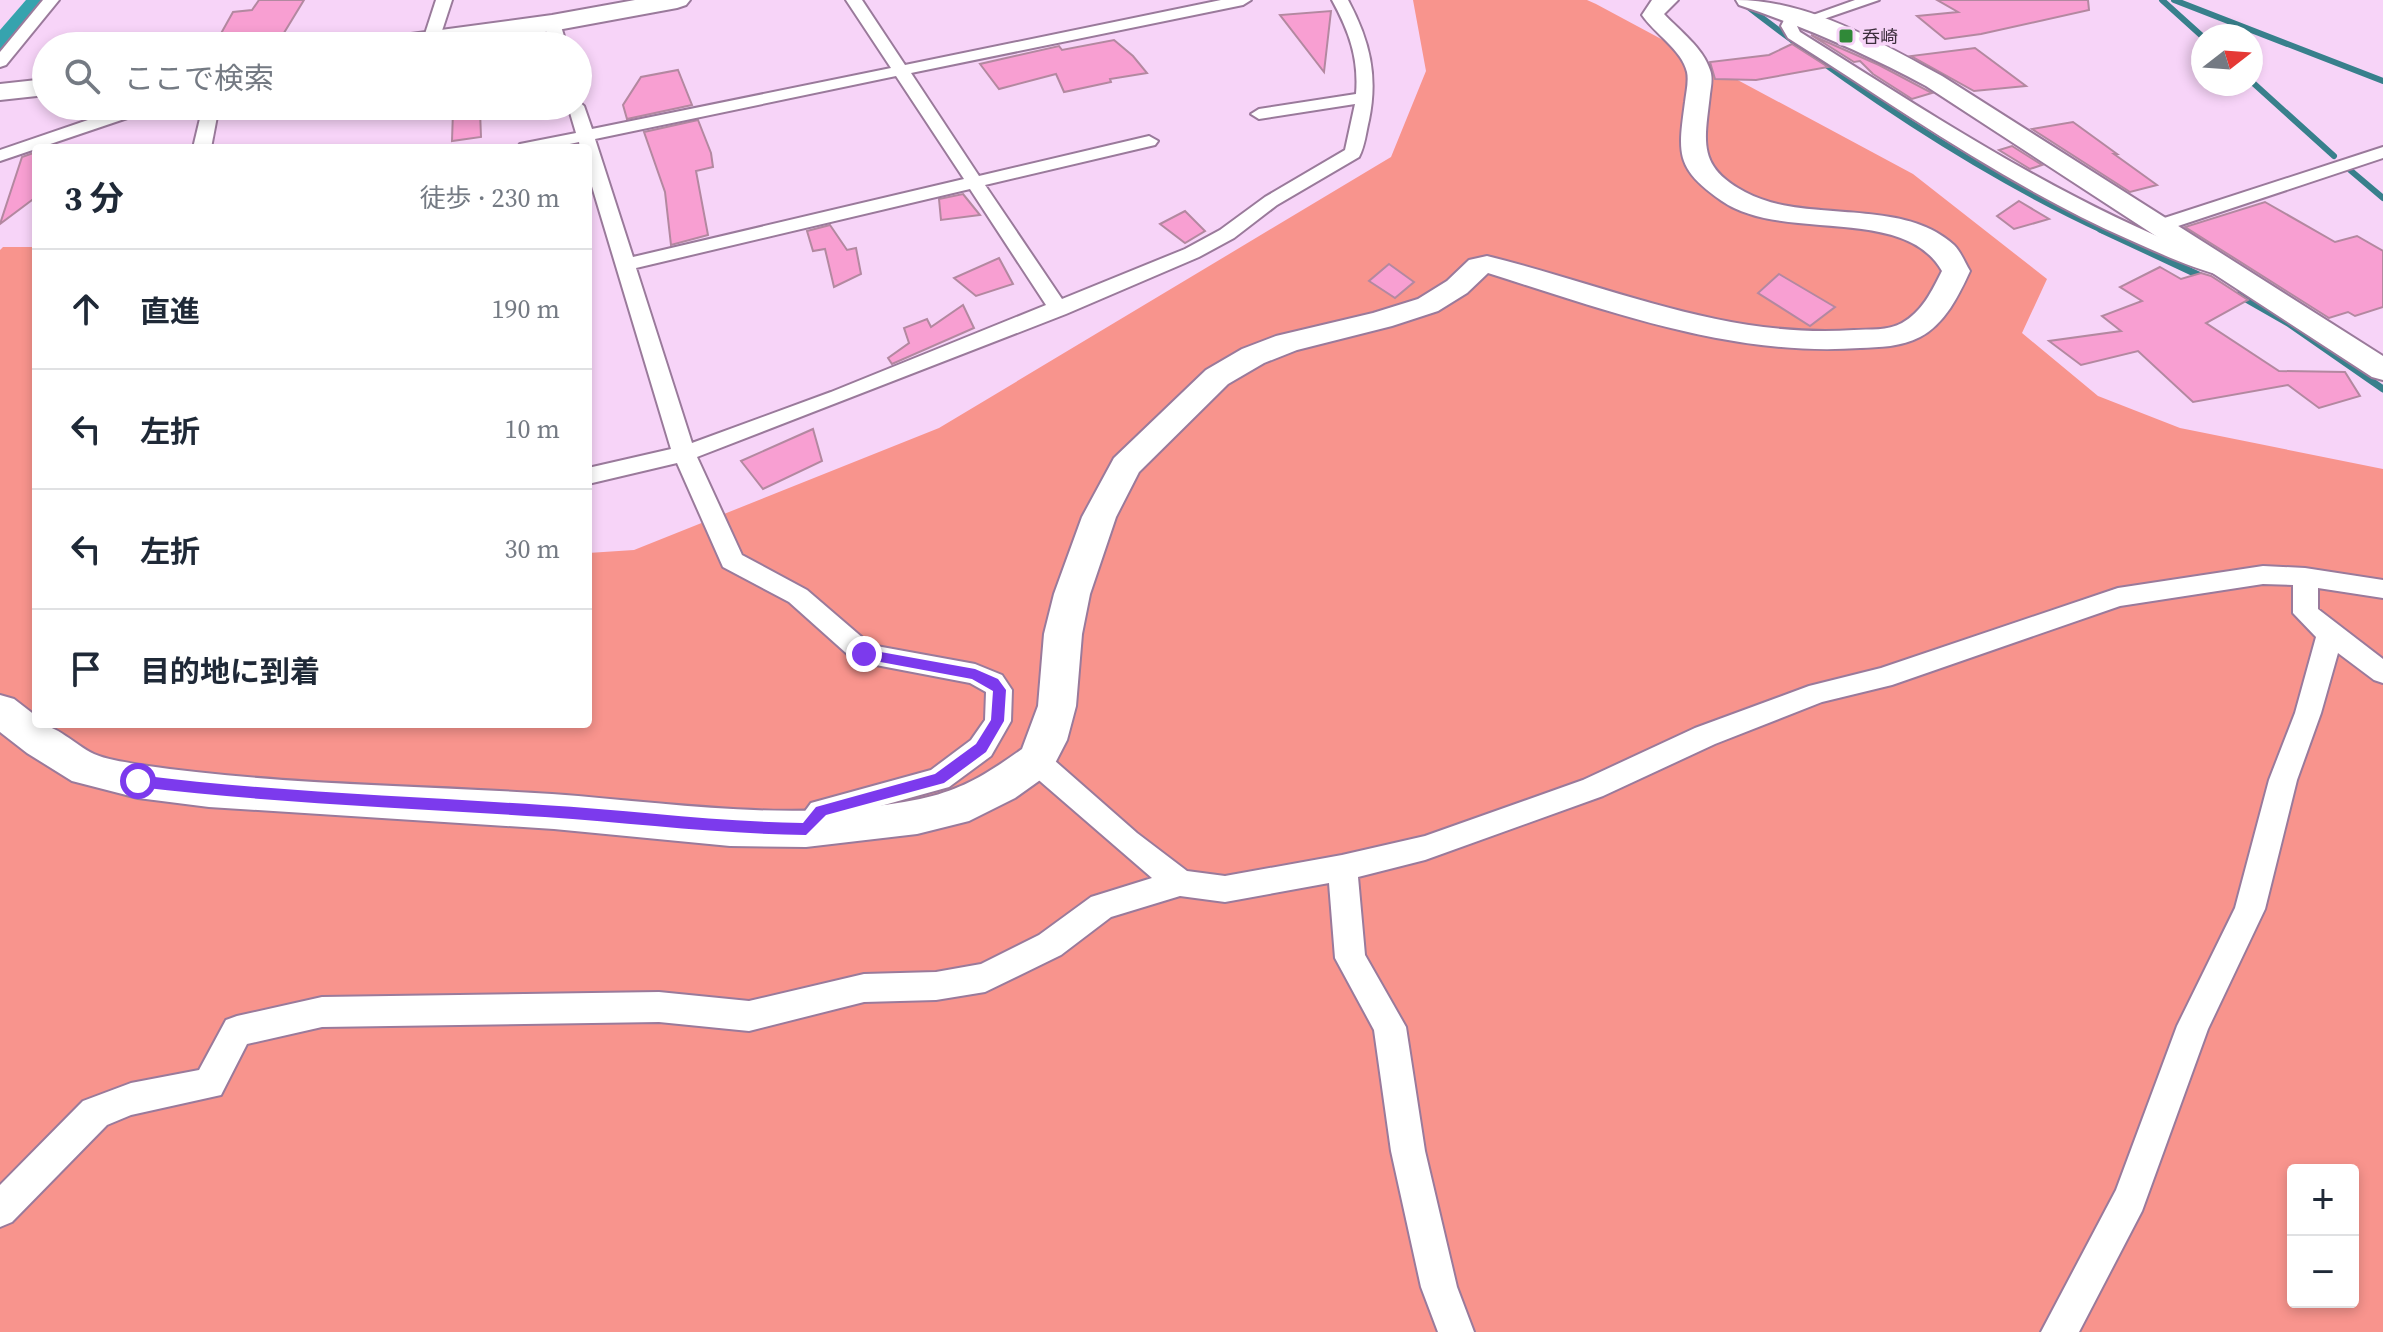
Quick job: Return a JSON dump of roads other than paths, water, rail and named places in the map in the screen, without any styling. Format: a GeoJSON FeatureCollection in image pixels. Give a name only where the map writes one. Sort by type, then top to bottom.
{"type":"FeatureCollection","features":[{"type":"Feature","properties":{"kind":"highway"},"geometry":{"type":"LineString","coordinates":[[562,32],[677,0]]}},
{"type":"Feature","properties":{"kind":"highway"},"geometry":{"type":"LineString","coordinates":[[0,92],[32,89]]}},
{"type":"Feature","properties":{"kind":"street"},"geometry":{"type":"LineString","coordinates":[[0,62],[51,0]]}},
{"type":"Feature","properties":{"kind":"street"},"geometry":{"type":"LineString","coordinates":[[434,32],[444,0]]}},
{"type":"Feature","properties":{"kind":"street"},"geometry":{"type":"LineString","coordinates":[[854,0],[1059,310]]}},
{"type":"Feature","properties":{"kind":"street"},"geometry":{"type":"LineString","coordinates":[[544,144],[1243,0]]}},
{"type":"Feature","properties":{"kind":"street"},"geometry":{"type":"LineString","coordinates":[[592,475],[684,454],[839,397],[1059,310],[1192,253],[1227,234],[1271,201],[1353,153],[1366,97],[1364,52],[1355,25],[1340,0]]}},
{"type":"Feature","properties":{"kind":"street"},"geometry":{"type":"LineString","coordinates":[[0,710],[41,742],[86,769],[138,781],[209,790],[554,812],[730,828],[806,829],[917,817],[969,804],[1036,761],[1047,740],[1057,706],[1063,634],[1072,594],[1099,517],[1126,466],[1217,377],[1253,356],[1287,343],[1382,320],[1428,305],[1457,287],[1479,266],[1487,264],[1734,333],[1795,341],[1851,341],[1903,334],[1923,322],[1947,291],[1956,271],[1945,252],[1922,236],[1881,224],[1796,216],[1755,207],[1732,196],[1696,164],[1692,147],[1700,74],[1694,60],[1653,15],[1655,8],[1667,0]]}},
{"type":"Feature","properties":{"kind":"street"},"geometry":{"type":"LineString","coordinates":[[1747,0],[1800,18],[1878,51],[1934,81],[2383,370]]}},
{"type":"Feature","properties":{"kind":"street"},"geometry":{"type":"LineString","coordinates":[[1871,0],[1800,18],[1789,26],[1794,35],[2011,171],[2087,214],[2178,256],[2227,271]]}},
{"type":"Feature","properties":{"kind":"street"},"geometry":{"type":"LineString","coordinates":[[1259,114],[1366,97]]}},
{"type":"Feature","properties":{"kind":"street"},"geometry":{"type":"LineString","coordinates":[[35,144],[104,120]]}},
{"type":"Feature","properties":{"kind":"street"},"geometry":{"type":"LineString","coordinates":[[203,144],[208,120]]}},
{"type":"Feature","properties":{"kind":"street"},"geometry":{"type":"LineString","coordinates":[[580,120],[588,144]]}},
{"type":"Feature","properties":{"kind":"street"},"geometry":{"type":"LineString","coordinates":[[625,265],[1149,141]]}},
{"type":"Feature","properties":{"kind":"street"},"geometry":{"type":"LineString","coordinates":[[0,156],[32,145]]}},
{"type":"Feature","properties":{"kind":"street"},"geometry":{"type":"LineString","coordinates":[[2159,226],[2383,152]]}},
{"type":"Feature","properties":{"kind":"street"},"geometry":{"type":"LineString","coordinates":[[592,158],[684,454],[732,561],[798,596],[864,654],[975,674],[993,682],[999,690],[998,721],[981,748],[939,779],[821,811],[806,829]]}},
{"type":"Feature","properties":{"kind":"street"},"geometry":{"type":"LineString","coordinates":[[0,1210],[95,1113],[131,1099],[209,1084],[237,1031],[322,1012],[659,1007],[749,1016],[864,988],[936,986],[985,978],[1050,945],[1102,906],[1180,883],[1225,889],[1342,868],[1425,848],[1593,788],[1705,736],[1818,693],[1883,678],[2118,597],[2263,575],[2305,577],[2383,589]]}},
{"type":"Feature","properties":{"kind":"street"},"geometry":{"type":"LineString","coordinates":[[2305,577],[2306,613],[2383,673]]}},
{"type":"Feature","properties":{"kind":"street"},"geometry":{"type":"LineString","coordinates":[[2059,1332],[2130,1199],[2193,1026],[2250,909],[2283,780],[2308,713],[2330,634]]}},
{"type":"Feature","properties":{"kind":"street"},"geometry":{"type":"LineString","coordinates":[[1036,761],[1127,842],[1180,883]]}},
{"type":"Feature","properties":{"kind":"street"},"geometry":{"type":"LineString","coordinates":[[1342,868],[1350,958],[1390,1027],[1408,1151],[1439,1287],[1456,1332]]}},
{"type":"Feature","properties":{"kind":"waterway"},"geometry":{"type":"LineString","coordinates":[[0,50],[42,0]]}},
{"type":"Feature","properties":{"kind":"waterway"},"geometry":{"type":"LineString","coordinates":[[1739,0],[1825,65],[1915,126],[2008,182],[2100,229]]}},
{"type":"Feature","properties":{"kind":"waterway"},"geometry":{"type":"LineString","coordinates":[[2162,0],[2191,26]]}},
{"type":"Feature","properties":{"kind":"waterway"},"geometry":{"type":"LineString","coordinates":[[2174,0],[2383,81]]}},
{"type":"Feature","properties":{"kind":"waterway"},"geometry":{"type":"LineString","coordinates":[[2263,92],[2334,156]]}},
{"type":"Feature","properties":{"kind":"waterway"},"geometry":{"type":"LineString","coordinates":[[2350,170],[2383,198]]}},
{"type":"Feature","properties":{"kind":"waterway"},"geometry":{"type":"LineString","coordinates":[[2100,229],[2207,279]]}},
{"type":"Feature","properties":{"kind":"waterway"},"geometry":{"type":"LineString","coordinates":[[2100,229],[2104,231]]}},
{"type":"Feature","properties":{"kind":"waterway"},"geometry":{"type":"LineString","coordinates":[[2239,295],[2288,323],[2383,389]]}},
{"type":"Feature","properties":{"kind":"place","name":"呑崎"},"geometry":{"type":"Point","coordinates":[1846,36]}}]}
